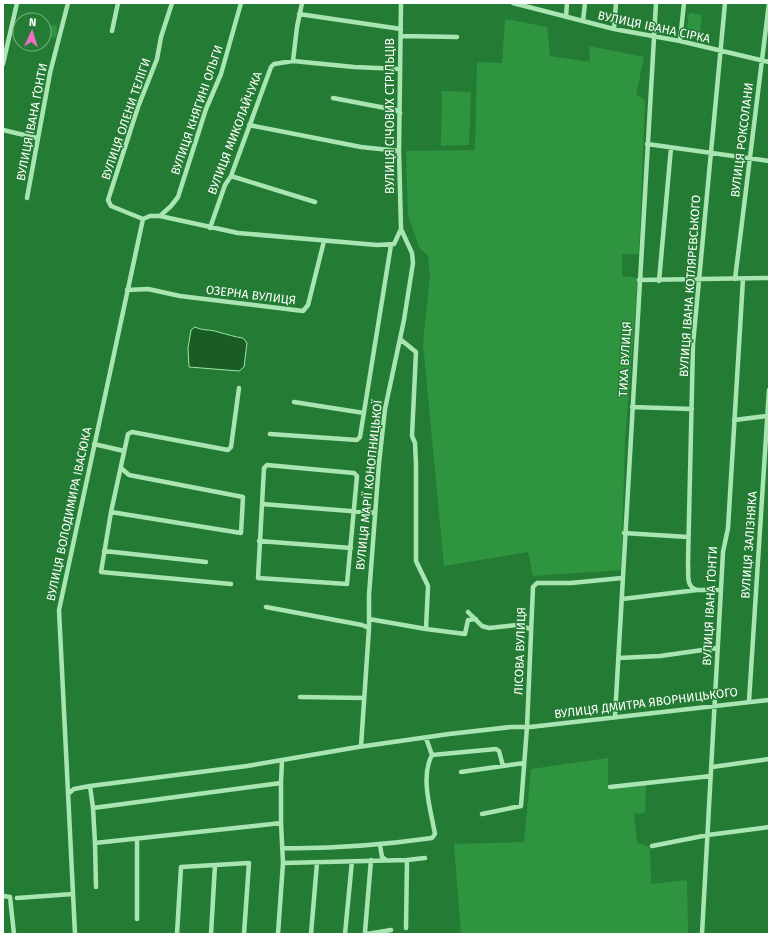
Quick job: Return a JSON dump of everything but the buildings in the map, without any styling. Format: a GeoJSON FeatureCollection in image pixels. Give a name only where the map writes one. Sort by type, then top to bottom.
{"type":"FeatureCollection","features":[{"type":"Feature","properties":{"kind":"street"},"geometry":{"type":"LineString","coordinates":[[3,64],[17,3]]}},
{"type":"Feature","properties":{"kind":"street","name":"ВУЛИЦЯ ІВАНА ҐОНТИ"},"geometry":{"type":"LineString","coordinates":[[27,198],[50,73],[68,3]]}},
{"type":"Feature","properties":{"kind":"street"},"geometry":{"type":"LineString","coordinates":[[112,31],[118,3]]}},
{"type":"Feature","properties":{"kind":"street","name":"ВУЛИЦЯ ОЛЕНИ ТЕЛІГИ"},"geometry":{"type":"LineString","coordinates":[[143,221],[111,206],[108,200],[138,108],[157,59],[161,37],[172,3]]}},
{"type":"Feature","properties":{"kind":"street","name":"ВУЛИЦЯ КНЯГИНІ ОЛЬГИ"},"geometry":{"type":"LineString","coordinates":[[160,216],[178,197],[206,109],[221,74],[241,3]]}},
{"type":"Feature","properties":{"kind":"street"},"geometry":{"type":"LineString","coordinates":[[302,3],[293,61],[354,67],[400,69]]}},
{"type":"Feature","properties":{"kind":"street","name":"ВУЛИЦЯ СІЧОВИХ СТРІЛЬЦІВ"},"geometry":{"type":"LineString","coordinates":[[401,3],[399,151],[401,229]]}},
{"type":"Feature","properties":{"kind":"street","name":"ВУЛИЦЯ ІВАНА СІРКА"},"geometry":{"type":"LineString","coordinates":[[513,3],[527,5],[614,29],[680,41],[769,62]]}},
{"type":"Feature","properties":{"kind":"street"},"geometry":{"type":"LineString","coordinates":[[566,17],[567,3]]}},
{"type":"Feature","properties":{"kind":"street"},"geometry":{"type":"LineString","coordinates":[[583,21],[584,3]]}},
{"type":"Feature","properties":{"kind":"street"},"geometry":{"type":"LineString","coordinates":[[614,29],[616,3]]}},
{"type":"Feature","properties":{"kind":"street","name":"ТИХА ВУЛИЦЯ"},"geometry":{"type":"LineString","coordinates":[[615,716],[622,599],[624,534],[656,3]]}},
{"type":"Feature","properties":{"kind":"street"},"geometry":{"type":"LineString","coordinates":[[680,41],[684,3]]}},
{"type":"Feature","properties":{"kind":"street","name":"ВУЛИЦЯ ІВАНА КОТЛЯРЕВСЬКОГО"},"geometry":{"type":"LineString","coordinates":[[697,590],[689,585],[688,537],[693,344],[725,3]]}},
{"type":"Feature","properties":{"kind":"street","name":"ВУЛИЦЯ РОКСОЛАНИ"},"geometry":{"type":"LineString","coordinates":[[736,279],[769,3]]}},
{"type":"Feature","properties":{"kind":"street"},"geometry":{"type":"LineString","coordinates":[[300,14],[400,29]]}},
{"type":"Feature","properties":{"kind":"street"},"geometry":{"type":"LineString","coordinates":[[401,36],[457,37]]}},
{"type":"Feature","properties":{"kind":"street","name":"ВУЛИЦЯ МИКОЛАЙЧУКА"},"geometry":{"type":"LineString","coordinates":[[210,228],[225,185],[231,176],[271,67],[274,64],[293,61]]}},
{"type":"Feature","properties":{"kind":"street"},"geometry":{"type":"LineString","coordinates":[[333,98],[396,110],[400,113]]}},
{"type":"Feature","properties":{"kind":"street"},"geometry":{"type":"LineString","coordinates":[[250,125],[361,147],[399,151]]}},
{"type":"Feature","properties":{"kind":"street"},"geometry":{"type":"LineString","coordinates":[[3,130],[37,138]]}},
{"type":"Feature","properties":{"kind":"street"},"geometry":{"type":"LineString","coordinates":[[647,144],[769,161]]}},
{"type":"Feature","properties":{"kind":"street"},"geometry":{"type":"LineString","coordinates":[[659,281],[671,148]]}},
{"type":"Feature","properties":{"kind":"street"},"geometry":{"type":"LineString","coordinates":[[231,176],[315,202]]}},
{"type":"Feature","properties":{"kind":"street"},"geometry":{"type":"LineString","coordinates":[[143,221],[150,216],[160,216],[238,233],[323,242],[391,245]]}},
{"type":"Feature","properties":{"kind":"street","name":"ВУЛИЦЯ ВОЛОДИМИРА ІВАСЮКА"},"geometry":{"type":"LineString","coordinates":[[75,934],[59,610],[143,221]]}},
{"type":"Feature","properties":{"kind":"street"},"geometry":{"type":"LineString","coordinates":[[270,434],[356,440],[360,437],[391,245],[397,239],[401,229]]}},
{"type":"Feature","properties":{"kind":"street","name":"ВУЛИЦЯ МАРІЇ КОНОПНИЦЬКОЇ"},"geometry":{"type":"LineString","coordinates":[[361,746],[369,628],[369,594],[385,409],[400,339],[413,262],[412,253],[401,229]]}},
{"type":"Feature","properties":{"kind":"street","name":"ОЗЕРНА ВУЛИЦЯ"},"geometry":{"type":"LineString","coordinates":[[127,290],[148,290],[180,296],[303,311],[308,305],[323,242]]}},
{"type":"Feature","properties":{"kind":"street"},"geometry":{"type":"LineString","coordinates":[[639,280],[659,281],[769,278]]}},
{"type":"Feature","properties":{"kind":"street","name":"ВУЛИЦЯ ІВАНА ҐОНТИ"},"geometry":{"type":"LineString","coordinates":[[702,934],[712,767],[720,590],[724,543],[728,528],[743,279]]}},
{"type":"Feature","properties":{"kind":"street"},"geometry":{"type":"LineString","coordinates":[[400,339],[416,352],[412,436],[415,443],[416,465],[416,561],[428,586],[426,629]]}},
{"type":"Feature","properties":{"kind":"street"},"geometry":{"type":"LineString","coordinates":[[231,584],[102,573],[100,570],[127,436],[132,432],[228,450],[231,447],[239,388]]}},
{"type":"Feature","properties":{"kind":"street","name":"ВУЛИЦЯ ЗАЛІЗНЯКА"},"geometry":{"type":"LineString","coordinates":[[749,701],[769,390]]}},
{"type":"Feature","properties":{"kind":"street"},"geometry":{"type":"LineString","coordinates":[[294,402],[364,413]]}},
{"type":"Feature","properties":{"kind":"street"},"geometry":{"type":"LineString","coordinates":[[632,407],[692,409]]}},
{"type":"Feature","properties":{"kind":"street"},"geometry":{"type":"LineString","coordinates":[[734,420],[767,416]]}},
{"type":"Feature","properties":{"kind":"street"},"geometry":{"type":"LineString","coordinates":[[94,444],[124,451]]}},
{"type":"Feature","properties":{"kind":"street"},"geometry":{"type":"LineString","coordinates":[[267,465],[356,474],[347,584],[260,580],[257,574],[262,504],[264,468],[267,465]]}},
{"type":"Feature","properties":{"kind":"street"},"geometry":{"type":"LineString","coordinates":[[111,512],[238,533],[242,531],[243,497],[129,474],[121,468]]}},
{"type":"Feature","properties":{"kind":"street"},"geometry":{"type":"LineString","coordinates":[[262,504],[375,513]]}},
{"type":"Feature","properties":{"kind":"street"},"geometry":{"type":"LineString","coordinates":[[624,534],[688,537]]}},
{"type":"Feature","properties":{"kind":"street"},"geometry":{"type":"LineString","coordinates":[[259,541],[351,548]]}},
{"type":"Feature","properties":{"kind":"street"},"geometry":{"type":"LineString","coordinates":[[104,551],[206,562]]}},
{"type":"Feature","properties":{"kind":"street","name":"ЛІСОВА ВУЛИЦЯ"},"geometry":{"type":"LineString","coordinates":[[482,814],[520,806],[524,763],[533,587],[537,583],[571,583],[622,578]]}},
{"type":"Feature","properties":{"kind":"street"},"geometry":{"type":"LineString","coordinates":[[622,599],[697,590],[720,590]]}},
{"type":"Feature","properties":{"kind":"street"},"geometry":{"type":"LineString","coordinates":[[266,607],[362,625],[369,628]]}},
{"type":"Feature","properties":{"kind":"street"},"geometry":{"type":"LineString","coordinates":[[468,612],[482,626],[489,628],[516,625],[531,629]]}},
{"type":"Feature","properties":{"kind":"street"},"geometry":{"type":"LineString","coordinates":[[369,619],[465,634],[468,620],[476,619]]}},
{"type":"Feature","properties":{"kind":"street"},"geometry":{"type":"LineString","coordinates":[[618,658],[660,656],[717,648]]}},
{"type":"Feature","properties":{"kind":"street"},"geometry":{"type":"LineString","coordinates":[[300,697],[364,698]]}},
{"type":"Feature","properties":{"kind":"street","name":"ВУЛИЦЯ ДМИТРА ЯВОРНИЦЬКОГО"},"geometry":{"type":"LineString","coordinates":[[68,794],[74,789],[90,786],[282,760],[361,746],[615,716],[769,700]]}},
{"type":"Feature","properties":{"kind":"street"},"geometry":{"type":"LineString","coordinates":[[282,848],[319,849],[380,845],[432,838],[434,836],[427,776],[428,765],[432,755],[426,738]]}},
{"type":"Feature","properties":{"kind":"street"},"geometry":{"type":"LineString","coordinates":[[432,755],[496,749],[499,752],[503,766]]}},
{"type":"Feature","properties":{"kind":"street"},"geometry":{"type":"LineString","coordinates":[[712,767],[769,759]]}},
{"type":"Feature","properties":{"kind":"street"},"geometry":{"type":"LineString","coordinates":[[278,934],[283,863],[280,841],[282,760]]}},
{"type":"Feature","properties":{"kind":"street"},"geometry":{"type":"LineString","coordinates":[[461,772],[524,763]]}},
{"type":"Feature","properties":{"kind":"street"},"geometry":{"type":"LineString","coordinates":[[610,787],[711,776]]}},
{"type":"Feature","properties":{"kind":"street"},"geometry":{"type":"LineString","coordinates":[[93,808],[282,783]]}},
{"type":"Feature","properties":{"kind":"street"},"geometry":{"type":"LineString","coordinates":[[90,786],[93,808],[96,887]]}},
{"type":"Feature","properties":{"kind":"street"},"geometry":{"type":"LineString","coordinates":[[95,843],[281,823]]}},
{"type":"Feature","properties":{"kind":"street"},"geometry":{"type":"LineString","coordinates":[[652,846],[708,835],[769,827]]}},
{"type":"Feature","properties":{"kind":"street"},"geometry":{"type":"LineString","coordinates":[[137,839],[137,919]]}},
{"type":"Feature","properties":{"kind":"street"},"geometry":{"type":"LineString","coordinates":[[380,845],[382,857],[385,859]]}},
{"type":"Feature","properties":{"kind":"street"},"geometry":{"type":"LineString","coordinates":[[283,863],[385,859],[407,860],[425,858]]}},
{"type":"Feature","properties":{"kind":"street"},"geometry":{"type":"LineString","coordinates":[[371,860],[365,932],[371,933],[391,930]]}},
{"type":"Feature","properties":{"kind":"street"},"geometry":{"type":"LineString","coordinates":[[406,928],[407,860]]}},
{"type":"Feature","properties":{"kind":"street"},"geometry":{"type":"LineString","coordinates":[[345,934],[352,861]]}},
{"type":"Feature","properties":{"kind":"street"},"geometry":{"type":"LineString","coordinates":[[312,934],[317,862]]}},
{"type":"Feature","properties":{"kind":"street"},"geometry":{"type":"LineString","coordinates":[[177,934],[181,867],[249,863],[244,934]]}},
{"type":"Feature","properties":{"kind":"street"},"geometry":{"type":"LineString","coordinates":[[211,934],[215,865]]}},
{"type":"Feature","properties":{"kind":"street"},"geometry":{"type":"LineString","coordinates":[[17,898],[73,894]]}},
{"type":"Feature","properties":{"kind":"street"},"geometry":{"type":"LineString","coordinates":[[3,896],[10,897],[14,934]]}},
{"type":"Feature","properties":{"kind":"shaded area"},"geometry":{"type":"Polygon","coordinates":[[[689,13],[702,15],[699,39],[686,37],[689,13]]]}},
{"type":"Feature","properties":{"kind":"shaded area"},"geometry":{"type":"Polygon","coordinates":[[[505,19],[547,27],[550,56],[590,62],[589,46],[644,57],[636,95],[645,100],[639,254],[622,254],[622,276],[638,278],[625,440],[621,570],[533,576],[528,552],[444,566],[423,343],[430,276],[428,256],[419,247],[408,215],[406,151],[475,150],[477,62],[502,63],[505,19]]]}},
{"type":"Feature","properties":{"kind":"shaded area"},"geometry":{"type":"Polygon","coordinates":[[[52,25],[57,26],[56,38],[52,38],[52,25]]]}},
{"type":"Feature","properties":{"kind":"shaded area"},"geometry":{"type":"Polygon","coordinates":[[[442,91],[471,92],[469,145],[441,146],[442,91]]]}},
{"type":"Feature","properties":{"kind":"shaded area"},"geometry":{"type":"Polygon","coordinates":[[[195,327],[243,338],[247,343],[244,367],[239,371],[189,367],[188,348],[191,330],[195,327]]]}},
{"type":"Feature","properties":{"kind":"shaded area"},"geometry":{"type":"Polygon","coordinates":[[[608,758],[608,789],[646,784],[645,813],[634,814],[637,843],[650,847],[651,884],[687,880],[688,934],[461,934],[454,844],[524,842],[531,769],[608,758]]]}}]}
